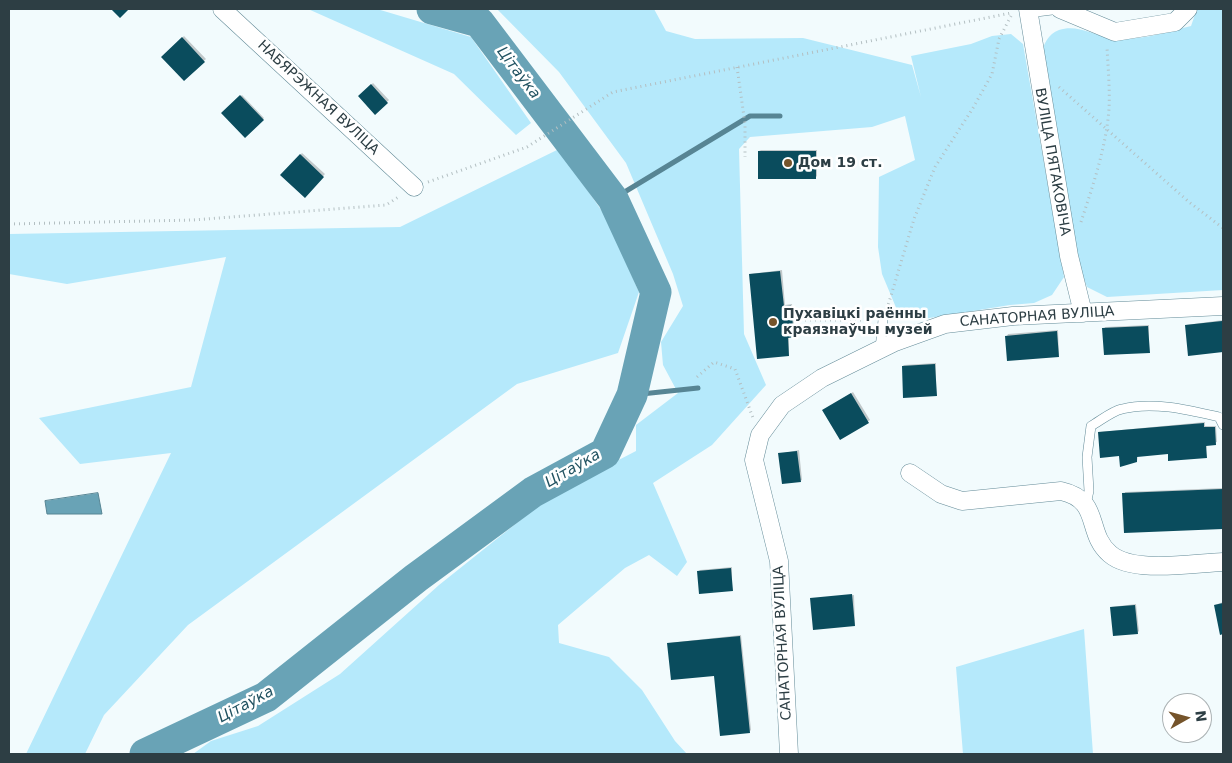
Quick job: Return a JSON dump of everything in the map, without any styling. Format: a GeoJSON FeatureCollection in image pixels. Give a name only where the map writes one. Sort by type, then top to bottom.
{"type":"FeatureCollection","features":[{"type":"Feature","properties":{"kind":"street","name":"НАБЯРЭЖНАЯ ВУЛІЦА"},"geometry":{"type":"LineString","coordinates":[[222,9],[414,187]]}},
{"type":"Feature","properties":{"kind":"street"},"geometry":{"type":"LineString","coordinates":[[1060,9],[1115,32],[1175,22],[1188,9]]}},
{"type":"Feature","properties":{"kind":"street","name":"ВУЛІЦА ПЯТАКОВІЧА"},"geometry":{"type":"LineString","coordinates":[[1021,11],[1067,247],[1083,313]]}},
{"type":"Feature","properties":{"kind":"street","name":"САНАТОРНАЯ ВУЛІЦА"},"geometry":{"type":"LineString","coordinates":[[789,754],[780,561],[754,460],[760,435],[782,405],[822,378],[880,349],[945,324],[1013,316],[1223,306]]}},
{"type":"Feature","properties":{"kind":"street"},"geometry":{"type":"LineString","coordinates":[[910,472],[941,494],[962,501],[1061,491],[1075,494],[1086,504],[1100,543],[1110,555],[1130,564],[1160,565],[1223,562]]}},
{"type":"Feature","properties":{"kind":"lane"},"geometry":{"type":"LineString","coordinates":[[1021,11],[1060,9]]}},
{"type":"Feature","properties":{"kind":"lane"},"geometry":{"type":"LineString","coordinates":[[880,349],[883,320]]}},
{"type":"Feature","properties":{"kind":"lane"},"geometry":{"type":"LineString","coordinates":[[1086,504],[1089,491],[1087,457],[1091,426],[1121,409],[1153,406],[1219,417],[1223,425]]}},
{"type":"Feature","properties":{"kind":"path"},"geometry":{"type":"LineString","coordinates":[[9,224],[192,220],[386,205],[414,187],[527,147],[613,92],[1021,11]]}},
{"type":"Feature","properties":{"kind":"path"},"geometry":{"type":"LineString","coordinates":[[805,320],[883,320],[914,219],[935,167],[973,108],[992,74],[1000,39],[1021,11]]}},
{"type":"Feature","properties":{"kind":"path"},"geometry":{"type":"LineString","coordinates":[[1079,225],[1099,168],[1109,109],[1106,29]]}},
{"type":"Feature","properties":{"kind":"path"},"geometry":{"type":"LineString","coordinates":[[737,67],[745,124],[745,157]]}},
{"type":"Feature","properties":{"kind":"path"},"geometry":{"type":"LineString","coordinates":[[1055,84],[1189,202],[1223,228]]}},
{"type":"Feature","properties":{"kind":"path"},"geometry":{"type":"LineString","coordinates":[[697,377],[714,362],[735,369],[760,435]]}},
{"type":"Feature","properties":{"kind":"shaded area"},"geometry":{"type":"Polygon","coordinates":[[[308,9],[377,9],[471,37],[531,123],[516,135],[454,74],[308,9]]]}},
{"type":"Feature","properties":{"kind":"shaded area"},"geometry":{"type":"Polygon","coordinates":[[[497,9],[654,9],[666,31],[695,39],[803,38],[912,65],[921,97],[911,56],[971,44],[992,36],[1011,34],[1023,44],[1064,277],[1052,295],[1034,303],[917,320],[900,317],[882,274],[878,247],[879,177],[915,160],[905,116],[872,127],[750,137],[739,149],[744,334],[766,385],[712,445],[653,483],[687,562],[677,576],[649,555],[625,568],[558,625],[559,643],[609,657],[642,690],[675,741],[687,754],[193,754],[211,741],[258,726],[340,674],[439,585],[553,494],[636,451],[636,425],[678,393],[663,365],[661,342],[683,306],[673,274],[626,163],[559,72],[497,9]]]}},
{"type":"Feature","properties":{"kind":"shaded area"},"geometry":{"type":"Polygon","coordinates":[[[1197,9],[1223,9],[1223,290],[1107,297],[1087,287],[1080,268],[1041,54],[1049,37],[1059,30],[1072,28],[1111,38],[1142,38],[1191,26],[1197,9]]]}},
{"type":"Feature","properties":{"kind":"shaded area"},"geometry":{"type":"Polygon","coordinates":[[[559,149],[606,217],[639,292],[618,353],[517,384],[188,625],[104,715],[85,754],[26,754],[171,453],[80,464],[39,418],[191,387],[226,257],[67,284],[9,274],[9,234],[400,227],[559,149]]]}},
{"type":"Feature","properties":{"kind":"shaded area"},"geometry":{"type":"Polygon","coordinates":[[[98,493],[102,514],[47,514],[45,501],[98,493]]]}},
{"type":"Feature","properties":{"kind":"shaded area"},"geometry":{"type":"Polygon","coordinates":[[[1084,629],[1093,754],[963,754],[956,667],[1084,629]]]}},
{"type":"Feature","properties":{"kind":"building"},"geometry":{"type":"Polygon","coordinates":[[[111,9],[129,9],[120,18],[111,9]]]}},
{"type":"Feature","properties":{"kind":"building"},"geometry":{"type":"Polygon","coordinates":[[[182,37],[205,62],[184,81],[161,57],[182,37]]]}},
{"type":"Feature","properties":{"kind":"building"},"geometry":{"type":"Polygon","coordinates":[[[371,84],[388,103],[375,115],[358,96],[371,84]]]}},
{"type":"Feature","properties":{"kind":"building"},"geometry":{"type":"Polygon","coordinates":[[[240,95],[264,120],[245,138],[221,113],[240,95]]]}},
{"type":"Feature","properties":{"kind":"building"},"geometry":{"type":"Polygon","coordinates":[[[758,151],[816,151],[816,179],[758,179],[758,151]]]}},
{"type":"Feature","properties":{"kind":"building"},"geometry":{"type":"Polygon","coordinates":[[[300,154],[324,177],[305,198],[280,175],[300,154]]]}},
{"type":"Feature","properties":{"kind":"building","name":"Пухавіцкі раённы краязнаўчы музей"},"geometry":{"type":"Polygon","coordinates":[[[780,271],[784,306],[791,305],[794,337],[788,338],[789,356],[757,359],[749,274],[780,271]]]}},
{"type":"Feature","properties":{"kind":"building"},"geometry":{"type":"Polygon","coordinates":[[[1222,321],[1223,352],[1188,356],[1185,325],[1222,321]]]}},
{"type":"Feature","properties":{"kind":"building"},"geometry":{"type":"Polygon","coordinates":[[[1148,326],[1150,353],[1104,355],[1102,328],[1148,326]]]}},
{"type":"Feature","properties":{"kind":"building"},"geometry":{"type":"Polygon","coordinates":[[[1057,331],[1059,357],[1007,361],[1005,336],[1057,331]]]}},
{"type":"Feature","properties":{"kind":"building"},"geometry":{"type":"Polygon","coordinates":[[[935,364],[937,396],[903,398],[902,366],[935,364]]]}},
{"type":"Feature","properties":{"kind":"building"},"geometry":{"type":"Polygon","coordinates":[[[851,393],[869,423],[840,440],[822,410],[851,393]]]}},
{"type":"Feature","properties":{"kind":"building"},"geometry":{"type":"Polygon","coordinates":[[[1204,423],[1204,427],[1215,427],[1216,445],[1206,446],[1207,458],[1168,461],[1168,454],[1137,457],[1137,462],[1120,467],[1119,456],[1100,458],[1098,432],[1204,423]]]}},
{"type":"Feature","properties":{"kind":"building"},"geometry":{"type":"Polygon","coordinates":[[[797,451],[801,482],[782,484],[778,453],[797,451]]]}},
{"type":"Feature","properties":{"kind":"building"},"geometry":{"type":"Polygon","coordinates":[[[1223,489],[1223,529],[1124,533],[1122,493],[1223,489]]]}},
{"type":"Feature","properties":{"kind":"building"},"geometry":{"type":"Polygon","coordinates":[[[731,568],[733,591],[699,594],[697,571],[731,568]]]}},
{"type":"Feature","properties":{"kind":"building"},"geometry":{"type":"Polygon","coordinates":[[[852,594],[855,626],[813,630],[810,598],[852,594]]]}},
{"type":"Feature","properties":{"kind":"building"},"geometry":{"type":"Polygon","coordinates":[[[1223,603],[1223,634],[1220,635],[1214,605],[1223,603]]]}},
{"type":"Feature","properties":{"kind":"building"},"geometry":{"type":"Polygon","coordinates":[[[1135,605],[1138,634],[1113,636],[1110,607],[1135,605]]]}},
{"type":"Feature","properties":{"kind":"building"},"geometry":{"type":"Polygon","coordinates":[[[740,636],[750,733],[720,736],[714,676],[671,680],[667,643],[740,636]]]}},
{"type":"Feature","properties":{"kind":"waterway","name":"Цітаўка"},"geometry":{"type":"LineString","coordinates":[[145,754],[266,697],[416,578],[533,492],[605,453],[632,395],[656,292],[613,199],[479,22],[432,9]]}},
{"type":"Feature","properties":{"kind":"waterway"},"geometry":{"type":"LineString","coordinates":[[613,199],[750,116],[780,116]]}},
{"type":"Feature","properties":{"kind":"waterway"},"geometry":{"type":"LineString","coordinates":[[632,395],[698,388]]}},
{"type":"Feature","properties":{"kind":"place","name":"Дом 19 ст."},"geometry":{"type":"Point","coordinates":[788,163]}},
{"type":"Feature","properties":{"kind":"place","name":"Пухавіцкі раённы краязнаўчы музей"},"geometry":{"type":"Point","coordinates":[773,322]}}]}
